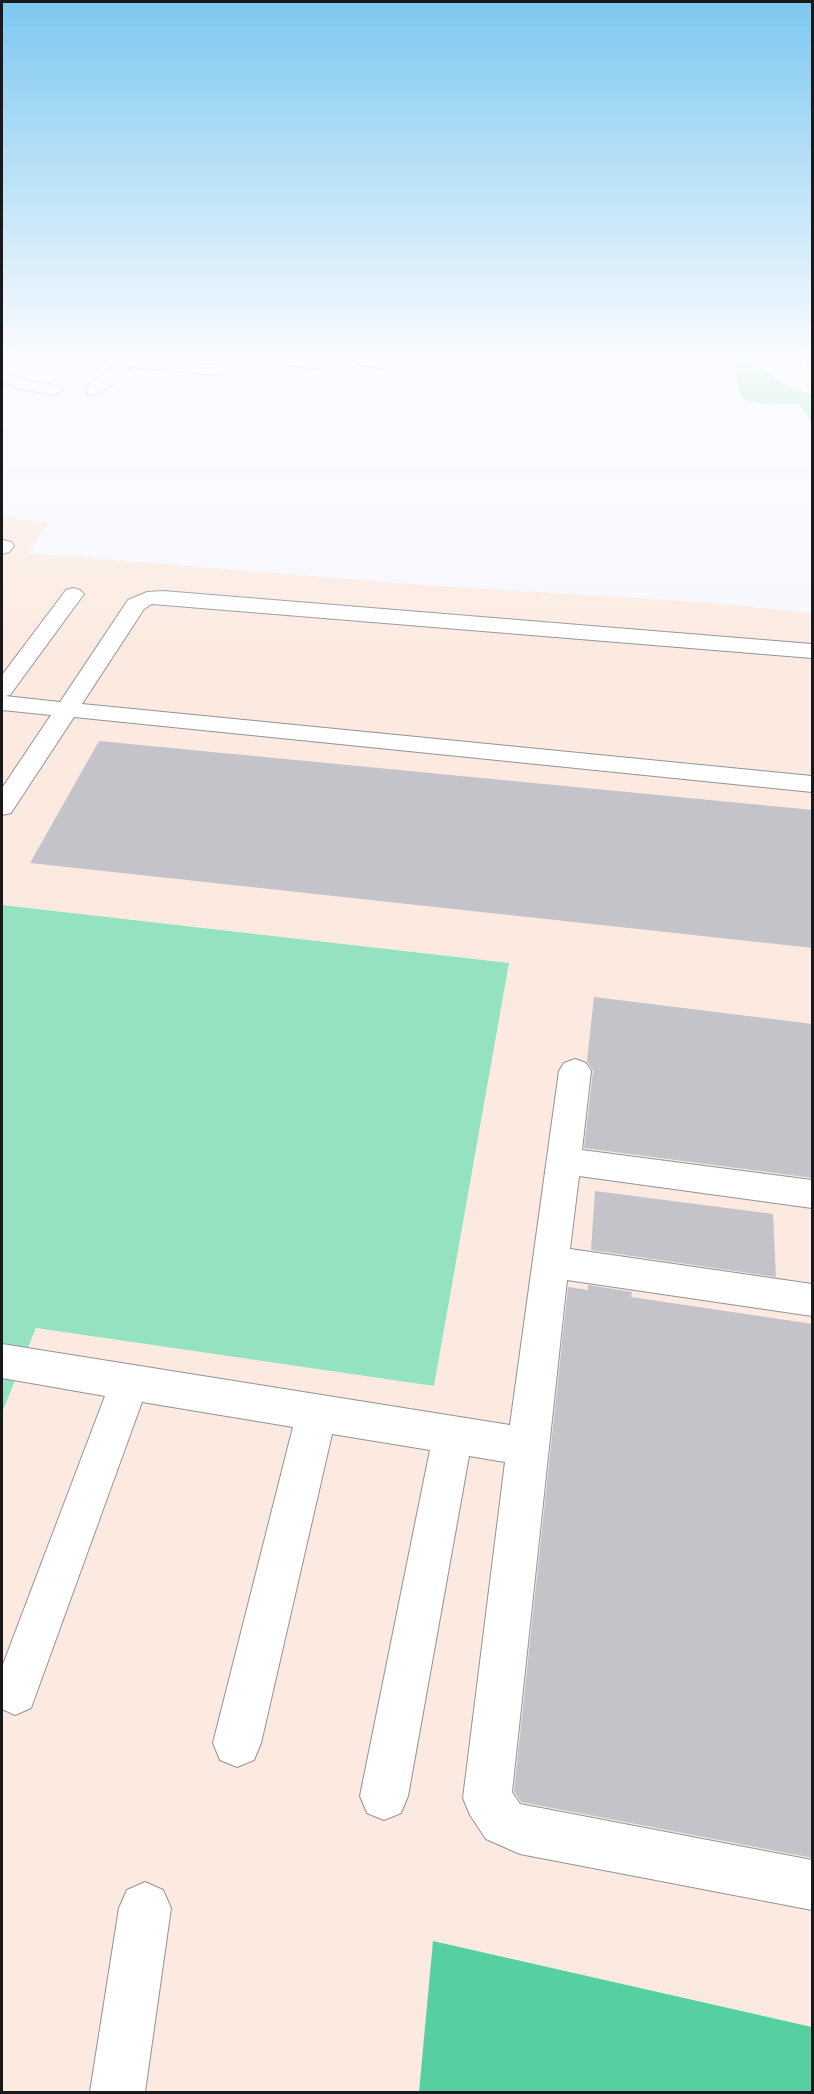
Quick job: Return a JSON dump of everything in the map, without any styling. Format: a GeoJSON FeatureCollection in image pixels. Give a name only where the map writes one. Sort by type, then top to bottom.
{"type":"FeatureCollection","features":[{"type":"Feature","properties":{"kind":"street"},"geometry":{"type":"LineString","coordinates":[[2,690],[73,594]]}},
{"type":"Feature","properties":{"kind":"street"},"geometry":{"type":"LineString","coordinates":[[2,807],[136,605],[147,598],[813,651]]}},
{"type":"Feature","properties":{"kind":"street"},"geometry":{"type":"LineString","coordinates":[[2,703],[813,784]]}},
{"type":"Feature","properties":{"kind":"street"},"geometry":{"type":"LineString","coordinates":[[575,1071],[527,1447],[487,1798],[503,1822],[520,1829],[813,1885]]}},
{"type":"Feature","properties":{"kind":"street"},"geometry":{"type":"LineString","coordinates":[[564,1161],[813,1194]]}},
{"type":"Feature","properties":{"kind":"street"},"geometry":{"type":"LineString","coordinates":[[551,1262],[813,1300]]}},
{"type":"Feature","properties":{"kind":"street"},"geometry":{"type":"LineString","coordinates":[[2,1361],[527,1447]]}},
{"type":"Feature","properties":{"kind":"street"},"geometry":{"type":"LineString","coordinates":[[15,1692],[130,1382]]}},
{"type":"Feature","properties":{"kind":"street"},"geometry":{"type":"LineString","coordinates":[[237,1743],[317,1412]]}},
{"type":"Feature","properties":{"kind":"street"},"geometry":{"type":"LineString","coordinates":[[384,1796],[453,1434]]}},
{"type":"Feature","properties":{"kind":"street"},"geometry":{"type":"LineString","coordinates":[[117,2092],[146,1908]]}},
{"type":"Feature","properties":{"kind":"shaded area"},"geometry":{"type":"Polygon","coordinates":[[[2,516],[49,523],[28,553],[423,585],[702,602],[812,613],[812,2027],[434,1941],[419,2092],[2,2092],[2,1413],[36,1328],[434,1386],[509,963],[2,905],[2,516]]]}},
{"type":"Feature","properties":{"kind":"green space"},"geometry":{"type":"Polygon","coordinates":[[[2,905],[509,963],[434,1386],[36,1328],[2,1413],[2,905]]]}},
{"type":"Feature","properties":{"kind":"green space"},"geometry":{"type":"Polygon","coordinates":[[[433,1941],[812,2027],[812,2092],[419,2092],[433,1941]]]}},
{"type":"Feature","properties":{"kind":"building"},"geometry":{"type":"Polygon","coordinates":[[[99,741],[813,810],[813,948],[30,863],[99,741]]]}},
{"type":"Feature","properties":{"kind":"building"},"geometry":{"type":"Polygon","coordinates":[[[594,997],[813,1024],[813,1178],[584,1148],[593,1071],[587,1061],[594,997]]]}},
{"type":"Feature","properties":{"kind":"building"},"geometry":{"type":"Polygon","coordinates":[[[595,1191],[773,1214],[776,1277],[591,1250],[595,1191]]]}},
{"type":"Feature","properties":{"kind":"building"},"geometry":{"type":"Polygon","coordinates":[[[588,1285],[632,1292],[631,1297],[813,1324],[813,1858],[521,1802],[514,1791],[568,1287],[588,1290],[588,1285]]]}}]}
